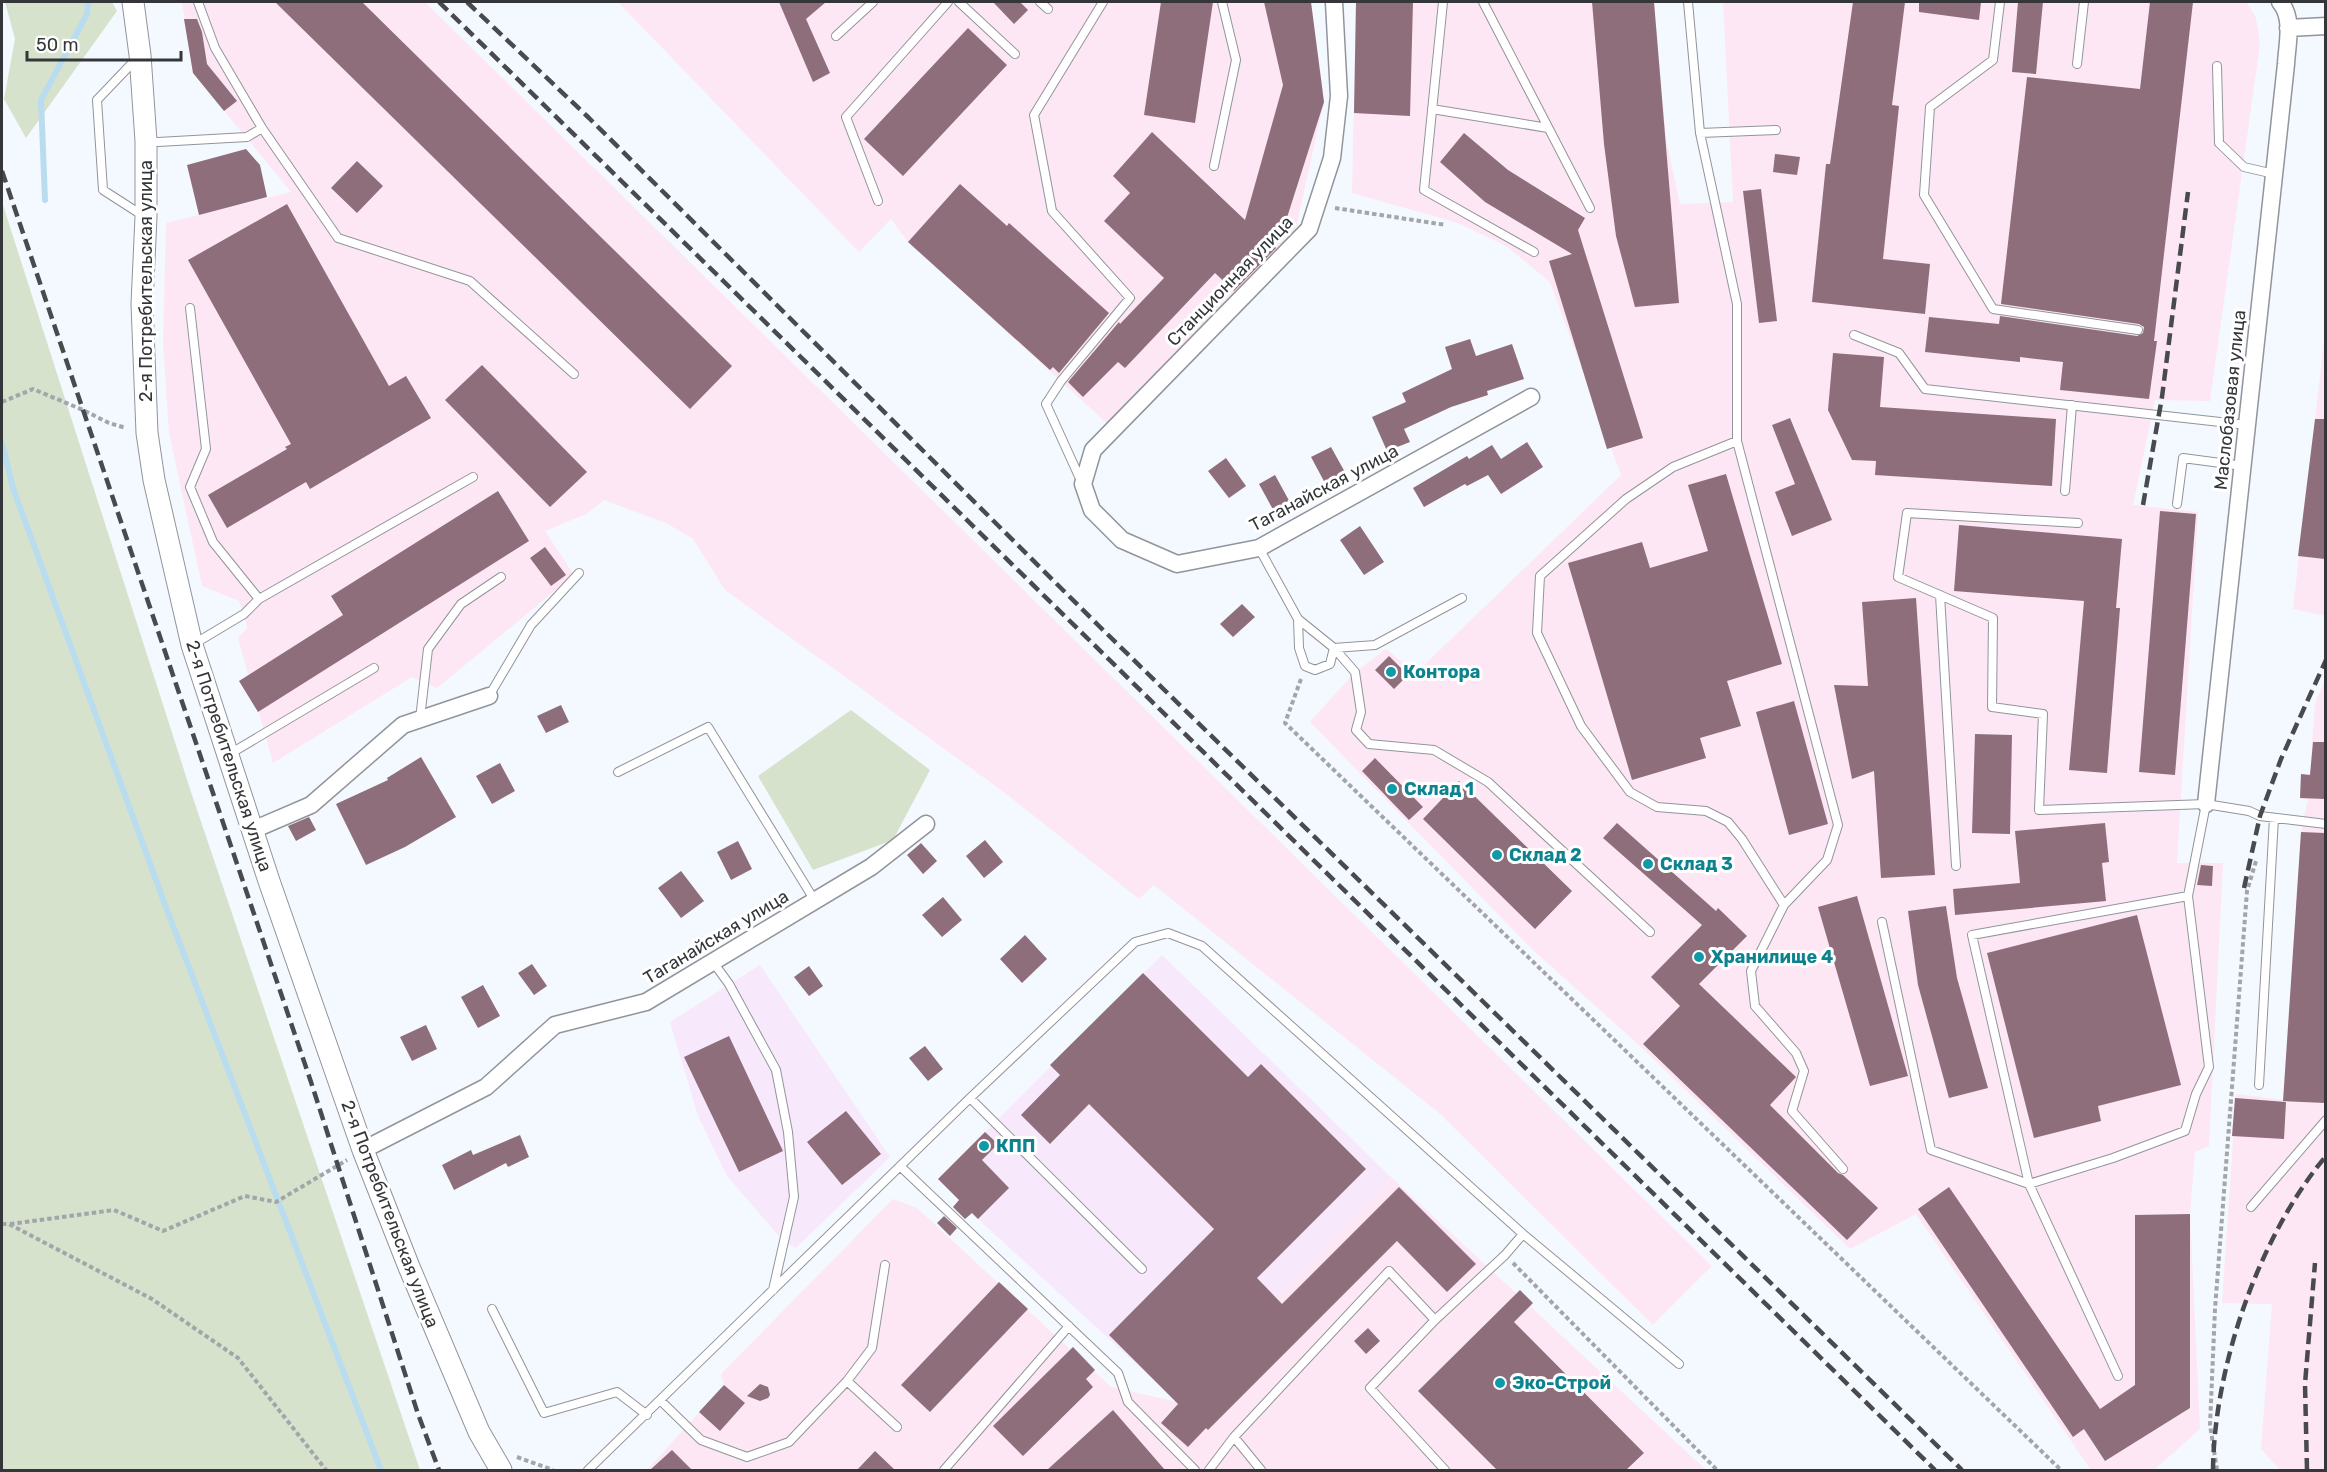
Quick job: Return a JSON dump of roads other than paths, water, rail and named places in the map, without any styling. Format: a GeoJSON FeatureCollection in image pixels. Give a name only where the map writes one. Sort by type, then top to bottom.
{"type":"FeatureCollection","features":[{"type":"Feature","properties":{"kind":"street","name":"2-я Потребительская улица"},"geometry":{"type":"LineString","coordinates":[[133,2],[141,55],[146,141],[146,217],[142,304],[147,433],[154,480],[192,645],[363,1150],[409,1267],[479,1432],[506,1462]]}},
{"type":"Feature","properties":{"kind":"street","name":"Станционная улица"},"geometry":{"type":"LineString","coordinates":[[1083,484],[1093,450],[1309,229],[1332,158],[1339,96],[1334,2]]}},
{"type":"Feature","properties":{"kind":"street","name":"Маслобазовая улица"},"geometry":{"type":"LineString","coordinates":[[2206,804],[2288,28],[2287,9],[2280,2]]}},
{"type":"Feature","properties":{"kind":"street"},"geometry":{"type":"LineString","coordinates":[[2288,28],[2325,26]]}},
{"type":"Feature","properties":{"kind":"street","name":"Таганайская улица"},"geometry":{"type":"LineString","coordinates":[[1083,484],[1092,510],[1122,540],[1177,564],[1259,548],[1532,397]]}},
{"type":"Feature","properties":{"kind":"street"},"geometry":{"type":"LineString","coordinates":[[253,830],[311,805],[403,725],[489,696]]}},
{"type":"Feature","properties":{"kind":"street","name":"Таганайская улица"},"geometry":{"type":"LineString","coordinates":[[363,1150],[486,1087],[555,1025],[646,1002],[871,867],[926,824]]}},
{"type":"Feature","properties":{"kind":"lane"},"geometry":{"type":"LineString","coordinates":[[198,2],[215,48],[262,128],[338,238],[470,281],[574,374]]}},
{"type":"Feature","properties":{"kind":"lane"},"geometry":{"type":"LineString","coordinates":[[836,36],[873,2]]}},
{"type":"Feature","properties":{"kind":"lane"},"geometry":{"type":"LineString","coordinates":[[878,201],[846,117],[948,2]]}},
{"type":"Feature","properties":{"kind":"lane"},"geometry":{"type":"LineString","coordinates":[[959,2],[1015,54]]}},
{"type":"Feature","properties":{"kind":"lane"},"geometry":{"type":"LineString","coordinates":[[1040,2],[1048,9]]}},
{"type":"Feature","properties":{"kind":"lane"},"geometry":{"type":"LineString","coordinates":[[1083,484],[1046,404],[1061,381],[1130,298],[1052,211],[1034,115],[1103,2]]}},
{"type":"Feature","properties":{"kind":"lane"},"geometry":{"type":"LineString","coordinates":[[1214,166],[1236,60],[1222,2]]}},
{"type":"Feature","properties":{"kind":"lane"},"geometry":{"type":"LineString","coordinates":[[1443,2],[1424,190],[1534,252]]}},
{"type":"Feature","properties":{"kind":"lane"},"geometry":{"type":"LineString","coordinates":[[1483,2],[1590,208]]}},
{"type":"Feature","properties":{"kind":"lane"},"geometry":{"type":"LineString","coordinates":[[1688,2],[1700,133],[1737,304],[1737,441],[1839,825],[1827,860],[1784,905],[1751,971],[1755,1005],[1796,1053],[1804,1071],[1792,1111],[1843,1169]]}},
{"type":"Feature","properties":{"kind":"lane"},"geometry":{"type":"LineString","coordinates":[[2000,2],[1993,60],[1930,108],[1924,195],[1993,309],[2138,330]]}},
{"type":"Feature","properties":{"kind":"lane"},"geometry":{"type":"LineString","coordinates":[[2077,64],[2084,2]]}},
{"type":"Feature","properties":{"kind":"lane"},"geometry":{"type":"LineString","coordinates":[[141,55],[97,100],[103,190],[146,217]]}},
{"type":"Feature","properties":{"kind":"lane"},"geometry":{"type":"LineString","coordinates":[[2217,66],[2219,143],[2244,167],[2274,174]]}},
{"type":"Feature","properties":{"kind":"lane"},"geometry":{"type":"LineString","coordinates":[[1432,109],[1548,128]]}},
{"type":"Feature","properties":{"kind":"lane"},"geometry":{"type":"LineString","coordinates":[[146,141],[247,136],[262,128]]}},
{"type":"Feature","properties":{"kind":"lane"},"geometry":{"type":"LineString","coordinates":[[1700,133],[1776,130]]}},
{"type":"Feature","properties":{"kind":"lane"},"geometry":{"type":"LineString","coordinates":[[190,308],[206,449],[190,487],[213,542],[259,599]]}},
{"type":"Feature","properties":{"kind":"lane"},"geometry":{"type":"LineString","coordinates":[[1854,334],[1899,353],[1925,389],[2247,425]]}},
{"type":"Feature","properties":{"kind":"lane"},"geometry":{"type":"LineString","coordinates":[[2065,491],[2072,405]]}},
{"type":"Feature","properties":{"kind":"lane"},"geometry":{"type":"LineString","coordinates":[[1737,441],[1674,466],[1626,499],[1540,576],[1537,633],[1581,726],[1630,792],[1657,807],[1706,811],[1728,822],[1742,839],[1784,905]]}},
{"type":"Feature","properties":{"kind":"lane"},"geometry":{"type":"LineString","coordinates":[[2177,504],[2183,458],[2243,466]]}},
{"type":"Feature","properties":{"kind":"lane"},"geometry":{"type":"LineString","coordinates":[[192,645],[244,614],[259,599],[473,477]]}},
{"type":"Feature","properties":{"kind":"lane"},"geometry":{"type":"LineString","coordinates":[[2078,523],[1907,513],[1898,577],[1993,618],[1992,707],[2043,714],[2038,810],[2206,804],[2249,811],[2260,816],[2325,824]]}},
{"type":"Feature","properties":{"kind":"lane"},"geometry":{"type":"LineString","coordinates":[[1259,548],[1298,619],[1334,648],[1355,672],[1361,712],[1356,730],[1368,744],[1434,750],[1488,782],[1650,932]]}},
{"type":"Feature","properties":{"kind":"lane"},"geometry":{"type":"LineString","coordinates":[[489,696],[531,625],[579,573]]}},
{"type":"Feature","properties":{"kind":"lane"},"geometry":{"type":"LineString","coordinates":[[420,719],[428,649],[461,604],[501,577]]}},
{"type":"Feature","properties":{"kind":"lane"},"geometry":{"type":"LineString","coordinates":[[1940,595],[1956,866]]}},
{"type":"Feature","properties":{"kind":"lane"},"geometry":{"type":"LineString","coordinates":[[1334,648],[1375,645],[1461,598]]}},
{"type":"Feature","properties":{"kind":"lane"},"geometry":{"type":"LineString","coordinates":[[1298,619],[1299,648],[1305,666],[1315,670],[1330,664],[1334,648]]}},
{"type":"Feature","properties":{"kind":"lane"},"geometry":{"type":"LineString","coordinates":[[228,755],[374,668]]}},
{"type":"Feature","properties":{"kind":"lane"},"geometry":{"type":"LineString","coordinates":[[618,772],[708,727],[815,901]]}},
{"type":"Feature","properties":{"kind":"lane"},"geometry":{"type":"LineString","coordinates":[[1882,922],[1931,1150],[2029,1184],[2113,1158],[2186,1131],[2196,1094],[2209,1067],[2188,896],[2206,804]]}},
{"type":"Feature","properties":{"kind":"lane"},"geometry":{"type":"LineString","coordinates":[[2259,1085],[2274,818]]}},
{"type":"Feature","properties":{"kind":"lane"},"geometry":{"type":"LineString","coordinates":[[2118,1376],[2029,1184],[1972,935],[2188,896]]}},
{"type":"Feature","properties":{"kind":"lane"},"geometry":{"type":"LineString","coordinates":[[588,1470],[970,1098],[1135,942],[1168,933],[1202,946],[1523,1233],[1679,1364]]}},
{"type":"Feature","properties":{"kind":"lane"},"geometry":{"type":"LineString","coordinates":[[713,962],[729,984],[776,1070],[788,1132],[794,1197],[773,1290]]}},
{"type":"Feature","properties":{"kind":"lane"},"geometry":{"type":"LineString","coordinates":[[970,1098],[1142,1269]]}},
{"type":"Feature","properties":{"kind":"lane"},"geometry":{"type":"LineString","coordinates":[[2251,1207],[2325,1120]]}},
{"type":"Feature","properties":{"kind":"lane"},"geometry":{"type":"LineString","coordinates":[[900,1166],[1118,1373],[1128,1402],[1195,1470]]}},
{"type":"Feature","properties":{"kind":"lane"},"geometry":{"type":"LineString","coordinates":[[1445,1470],[1370,1388],[1435,1320],[1505,1255],[1523,1233]]}},
{"type":"Feature","properties":{"kind":"lane"},"geometry":{"type":"LineString","coordinates":[[661,1401],[701,1440],[747,1457],[789,1442],[847,1382],[872,1348],[885,1265]]}},
{"type":"Feature","properties":{"kind":"lane"},"geometry":{"type":"LineString","coordinates":[[1209,1470],[1234,1437],[1389,1271],[1435,1320]]}},
{"type":"Feature","properties":{"kind":"lane"},"geometry":{"type":"LineString","coordinates":[[492,1309],[544,1413],[618,1392],[647,1415]]}},
{"type":"Feature","properties":{"kind":"lane"},"geometry":{"type":"LineString","coordinates":[[944,1470],[1069,1326]]}},
{"type":"Feature","properties":{"kind":"lane"},"geometry":{"type":"LineString","coordinates":[[847,1382],[897,1427]]}},
{"type":"Feature","properties":{"kind":"lane"},"geometry":{"type":"LineString","coordinates":[[1234,1437],[1261,1470]]}},
{"type":"Feature","properties":{"kind":"waterway"},"geometry":{"type":"LineString","coordinates":[[45,200],[41,100],[87,14],[88,2]]}},
{"type":"Feature","properties":{"kind":"waterway"},"geometry":{"type":"LineString","coordinates":[[2,443],[13,488],[164,902],[381,1470]]}},
{"type":"Feature","properties":{"kind":"railway"},"geometry":{"type":"LineString","coordinates":[[439,2],[1935,1470]]}},
{"type":"Feature","properties":{"kind":"railway"},"geometry":{"type":"LineString","coordinates":[[467,2],[589,118],[1098,625],[1962,1470]]}},
{"type":"Feature","properties":{"kind":"railway"},"geometry":{"type":"LineString","coordinates":[[2,171],[311,1082],[418,1414],[439,1470]]}},
{"type":"Feature","properties":{"kind":"railway"},"geometry":{"type":"LineString","coordinates":[[2143,505],[2162,397],[2188,192]]}},
{"type":"Feature","properties":{"kind":"railway"},"geometry":{"type":"LineString","coordinates":[[2244,888],[2260,816],[2281,759],[2326,660]]}},
{"type":"Feature","properties":{"kind":"railway"},"geometry":{"type":"LineString","coordinates":[[2213,1470],[2215,1430],[2222,1389],[2245,1304],[2280,1224],[2302,1188],[2326,1156]]}},
{"type":"Feature","properties":{"kind":"railway"},"geometry":{"type":"LineString","coordinates":[[2307,1470],[2305,1384],[2315,1263]]}},
{"type":"Feature","properties":{"kind":"place","name":"Контора"},"geometry":{"type":"Point","coordinates":[1391,672]}},
{"type":"Feature","properties":{"kind":"place","name":"Склад 1"},"geometry":{"type":"Point","coordinates":[1392,789]}},
{"type":"Feature","properties":{"kind":"place","name":"Склад 2"},"geometry":{"type":"Point","coordinates":[1497,855]}},
{"type":"Feature","properties":{"kind":"place","name":"Склад 3"},"geometry":{"type":"Point","coordinates":[1648,864]}},
{"type":"Feature","properties":{"kind":"place","name":"Хранилище 4"},"geometry":{"type":"Point","coordinates":[1699,957]}},
{"type":"Feature","properties":{"kind":"place","name":"КПП"},"geometry":{"type":"Point","coordinates":[984,1146]}},
{"type":"Feature","properties":{"kind":"place","name":"Эко-Строй"},"geometry":{"type":"Point","coordinates":[1500,1383]}}]}
